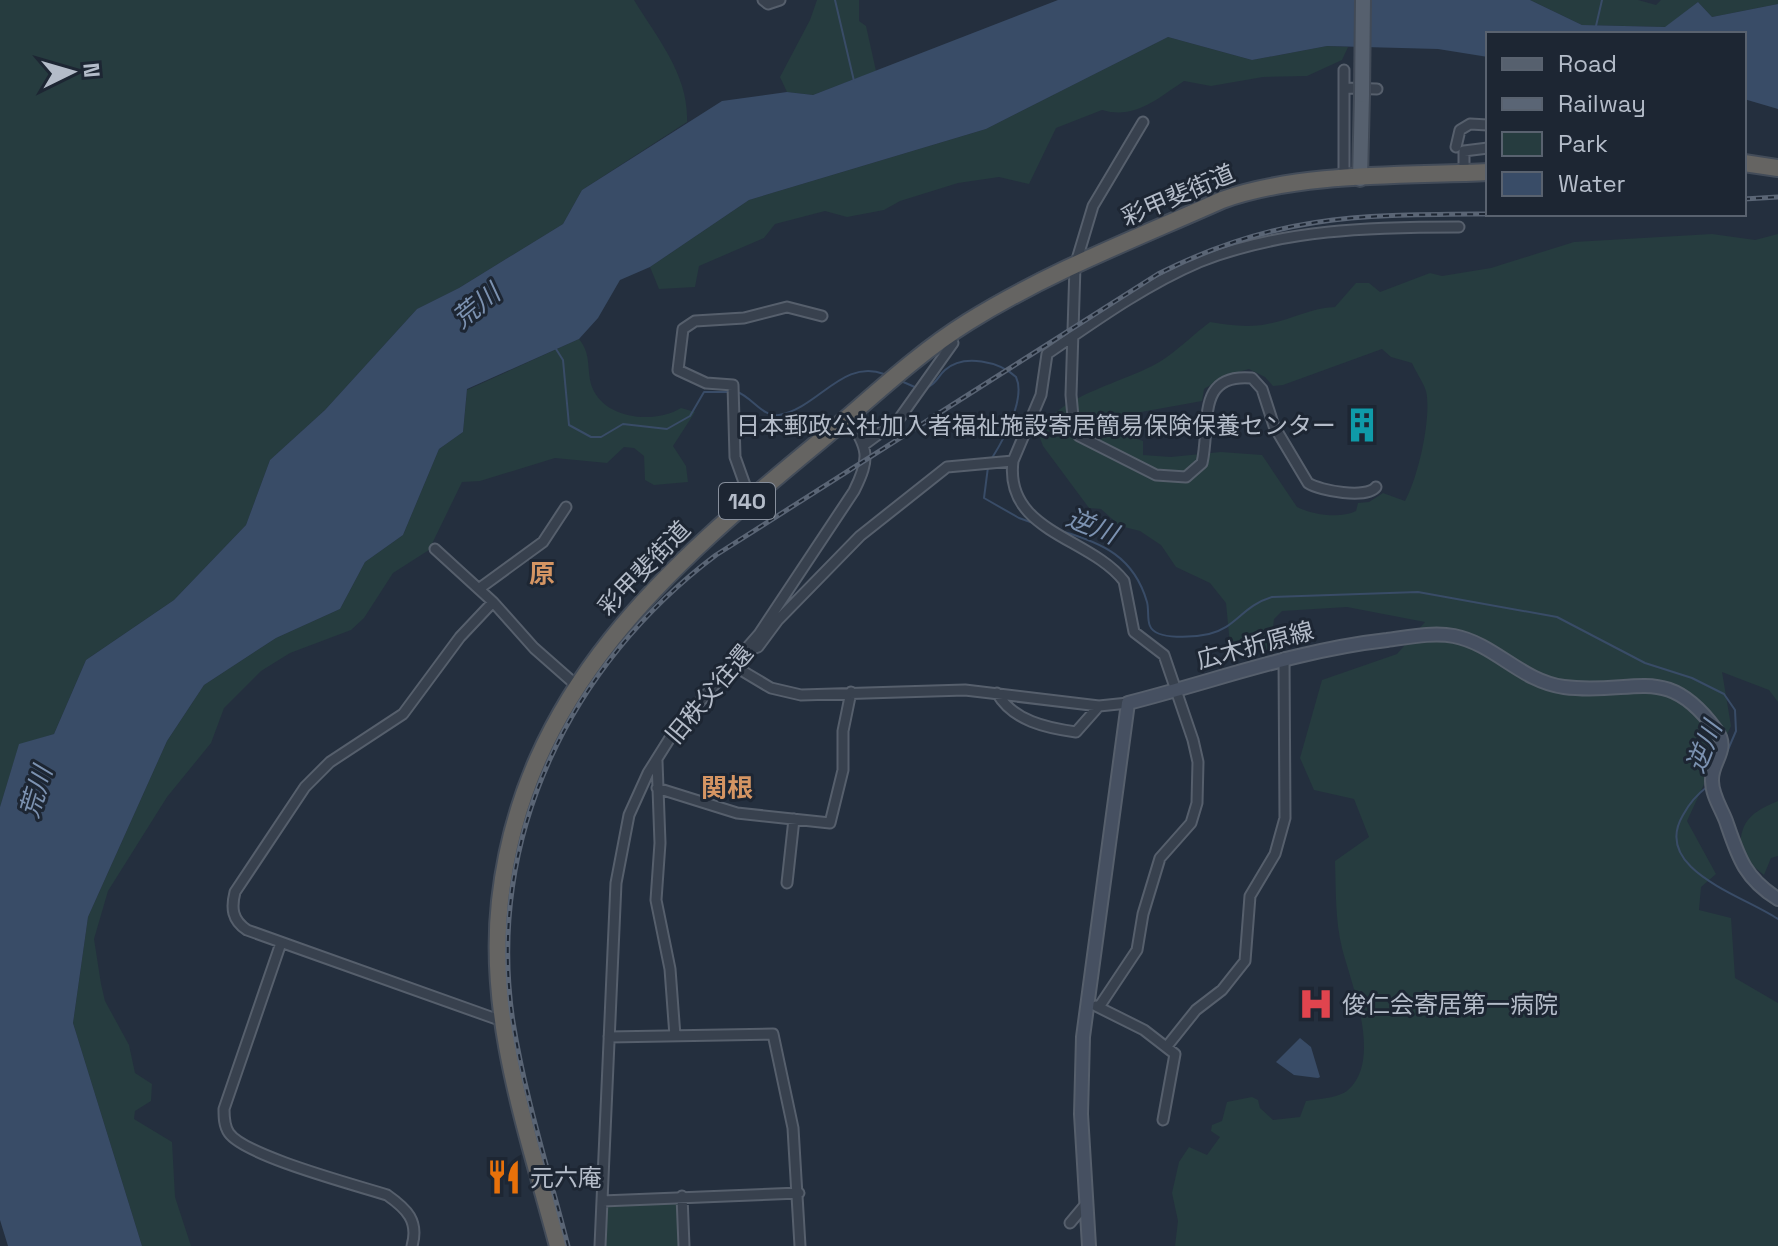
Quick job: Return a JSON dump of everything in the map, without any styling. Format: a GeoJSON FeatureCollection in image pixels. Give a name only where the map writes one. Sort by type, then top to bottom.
{"type":"FeatureCollection","features":[{"type":"Feature","properties":{"kind":"highway"},"geometry":{"type":"LineString","coordinates":[[1746,163],[1778,168]]}},
{"type":"Feature","properties":{"kind":"highway","name":"彩甲斐街道"},"geometry":{"type":"LineString","coordinates":[[558,1246],[502,1021],[498,927],[510,842],[537,758],[576,685],[635,600],[928,350],[968,322],[1075,266],[1241,193],[1271,186],[1486,172]]}},
{"type":"Feature","properties":{"kind":"main road"},"geometry":{"type":"LineString","coordinates":[[1352,179],[1370,92],[1363,0]]}},
{"type":"Feature","properties":{"kind":"main road","name":"広木折原線"},"geometry":{"type":"LineString","coordinates":[[1128,703],[1284,658],[1354,644],[1454,636],[1485,648],[1534,678],[1562,687],[1659,686],[1681,692],[1692,701],[1723,742],[1712,780],[1734,853],[1745,870],[1778,899]]}},
{"type":"Feature","properties":{"kind":"main road"},"geometry":{"type":"LineString","coordinates":[[1089,1246],[1081,1076],[1093,1005],[1128,703]]}},
{"type":"Feature","properties":{"kind":"street"},"geometry":{"type":"LineString","coordinates":[[763,0],[768,4],[780,0]]}},
{"type":"Feature","properties":{"kind":"street"},"geometry":{"type":"LineString","coordinates":[[1344,70],[1352,179]]}},
{"type":"Feature","properties":{"kind":"street"},"geometry":{"type":"LineString","coordinates":[[1344,88],[1370,92]]}},
{"type":"Feature","properties":{"kind":"street"},"geometry":{"type":"LineString","coordinates":[[1143,122],[1093,206],[1075,266],[1074,428],[1085,441],[1156,475],[1186,477],[1202,463],[1210,396],[1215,386],[1228,380],[1252,378],[1259,383],[1274,426],[1308,483],[1316,487],[1365,493],[1376,487]]}},
{"type":"Feature","properties":{"kind":"street"},"geometry":{"type":"LineString","coordinates":[[1456,147],[1460,130],[1470,124],[1486,125]]}},
{"type":"Feature","properties":{"kind":"street"},"geometry":{"type":"LineString","coordinates":[[1464,173],[1464,151],[1486,148]]}},
{"type":"Feature","properties":{"kind":"street"},"geometry":{"type":"LineString","coordinates":[[1163,1120],[1175,1069],[1175,1054],[1168,1045],[1093,1005],[1137,950],[1143,914],[1160,858],[1195,814],[1198,762],[1164,655],[1134,632],[1124,581],[1119,574],[1054,534],[1018,501],[1012,487],[1013,461],[1041,395],[1044,357],[1181,271],[1234,251],[1353,228],[1459,227]]}},
{"type":"Feature","properties":{"kind":"street"},"geometry":{"type":"LineString","coordinates":[[750,499],[735,457],[733,385],[706,383],[678,370],[683,329],[695,321],[744,318],[787,307],[822,316]]}},
{"type":"Feature","properties":{"kind":"street"},"geometry":{"type":"LineString","coordinates":[[848,418],[865,444],[899,419],[953,343]]}},
{"type":"Feature","properties":{"kind":"street","name":"旧秩父往還"},"geometry":{"type":"LineString","coordinates":[[600,1246],[620,857],[629,815],[657,758],[686,716],[746,651],[854,491],[865,470],[865,444]]}},
{"type":"Feature","properties":{"kind":"street"},"geometry":{"type":"LineString","coordinates":[[746,651],[758,647],[778,620],[860,536],[947,467],[1013,461]]}},
{"type":"Feature","properties":{"kind":"street"},"geometry":{"type":"LineString","coordinates":[[480,588],[543,542],[566,507]]}},
{"type":"Feature","properties":{"kind":"street"},"geometry":{"type":"LineString","coordinates":[[435,549],[480,588],[534,648],[576,685]]}},
{"type":"Feature","properties":{"kind":"street"},"geometry":{"type":"LineString","coordinates":[[493,602],[460,637],[403,714],[330,762],[305,787],[235,892],[232,909],[241,926],[281,943],[502,1021]]}},
{"type":"Feature","properties":{"kind":"street"},"geometry":{"type":"LineString","coordinates":[[1168,1045],[1196,1010],[1222,990],[1245,961],[1250,896],[1275,854],[1285,818],[1284,658]]}},
{"type":"Feature","properties":{"kind":"street"},"geometry":{"type":"LineString","coordinates":[[734,666],[771,688],[789,693],[907,689],[997,693],[1099,706],[1128,703]]}},
{"type":"Feature","properties":{"kind":"street"},"geometry":{"type":"LineString","coordinates":[[657,788],[724,810],[830,823],[843,770],[843,731],[851,692]]}},
{"type":"Feature","properties":{"kind":"street"},"geometry":{"type":"LineString","coordinates":[[997,693],[1028,720],[1076,732],[1099,706]]}},
{"type":"Feature","properties":{"kind":"street"},"geometry":{"type":"LineString","coordinates":[[657,758],[660,843],[656,900],[670,969],[675,1036]]}},
{"type":"Feature","properties":{"kind":"street"},"geometry":{"type":"LineString","coordinates":[[787,883],[794,819]]}},
{"type":"Feature","properties":{"kind":"street"},"geometry":{"type":"LineString","coordinates":[[281,943],[224,1109],[225,1125],[239,1143],[387,1195],[403,1206],[415,1223],[412,1246]]}},
{"type":"Feature","properties":{"kind":"street"},"geometry":{"type":"LineString","coordinates":[[609,1037],[773,1034],[793,1128],[800,1246]]}},
{"type":"Feature","properties":{"kind":"street"},"geometry":{"type":"LineString","coordinates":[[602,1201],[799,1193]]}},
{"type":"Feature","properties":{"kind":"street"},"geometry":{"type":"LineString","coordinates":[[682,1196],[684,1246]]}},
{"type":"Feature","properties":{"kind":"street"},"geometry":{"type":"LineString","coordinates":[[1070,1223],[1086,1204]]}},
{"type":"Feature","properties":{"kind":"green space"},"geometry":{"type":"Polygon","coordinates":[[[0,0],[634,0],[677,73],[683,88],[687,122],[582,190],[563,224],[459,288],[417,309],[325,410],[270,460],[246,525],[174,600],[86,660],[54,734],[19,745],[0,807],[0,0]]]}},
{"type":"Feature","properties":{"kind":"green space"},"geometry":{"type":"Polygon","coordinates":[[[817,0],[859,0],[859,21],[866,26],[876,71],[813,95],[787,92],[780,77],[817,0]]]}},
{"type":"Feature","properties":{"kind":"green space"},"geometry":{"type":"Polygon","coordinates":[[[1530,0],[1638,0],[1656,5],[1661,0],[1778,0],[1778,4],[1712,17],[1698,2],[1666,27],[1582,25],[1530,0]]]}},
{"type":"Feature","properties":{"kind":"green space"},"geometry":{"type":"Polygon","coordinates":[[[1168,37],[1252,60],[1327,46],[1348,47],[1342,60],[1307,76],[1263,77],[1211,86],[1184,81],[1136,110],[1102,110],[1056,128],[1029,184],[999,177],[958,183],[900,201],[884,210],[847,217],[825,211],[775,224],[764,238],[699,266],[695,287],[659,289],[650,267],[749,200],[986,129],[1168,37]]]}},
{"type":"Feature","properties":{"kind":"green space"},"geometry":{"type":"Polygon","coordinates":[[[1712,234],[1755,240],[1778,234],[1778,702],[1769,690],[1722,672],[1731,726],[1687,821],[1716,874],[1701,887],[1699,910],[1731,918],[1735,978],[1778,1003],[1778,1246],[1175,1246],[1178,1221],[1172,1193],[1179,1162],[1189,1147],[1207,1155],[1220,1137],[1211,1131],[1212,1125],[1222,1121],[1227,1102],[1252,1097],[1258,1100],[1260,1108],[1273,1120],[1300,1117],[1306,1101],[1344,1093],[1358,1076],[1363,1060],[1362,1021],[1340,937],[1335,861],[1369,837],[1354,799],[1314,790],[1300,758],[1322,680],[1397,654],[1425,622],[1347,607],[1282,611],[1274,619],[1270,649],[1263,652],[1230,645],[1226,603],[1210,583],[1176,567],[1161,545],[1140,531],[1120,526],[1101,509],[1089,508],[1043,446],[1038,433],[1061,408],[1161,361],[1210,322],[1246,326],[1276,322],[1335,307],[1356,283],[1369,283],[1380,292],[1430,273],[1442,276],[1491,268],[1574,242],[1712,234]],[[1382,349],[1273,386],[1265,377],[1249,369],[1227,375],[1204,389],[1202,401],[1119,416],[1107,429],[1143,441],[1143,455],[1171,457],[1221,452],[1262,455],[1297,507],[1311,512],[1326,515],[1350,513],[1356,511],[1358,503],[1369,502],[1383,493],[1405,501],[1423,447],[1426,391],[1412,363],[1391,357],[1382,349]]]}},
{"type":"Feature","properties":{"kind":"green space"},"geometry":{"type":"Polygon","coordinates":[[[579,339],[587,356],[592,387],[598,398],[608,406],[632,416],[645,417],[681,408],[695,412],[673,446],[686,466],[688,482],[654,485],[645,480],[644,456],[634,448],[624,447],[607,463],[555,458],[480,481],[462,482],[429,550],[393,573],[364,618],[351,630],[290,653],[261,671],[224,708],[211,743],[167,797],[108,891],[94,939],[101,984],[105,1001],[129,1045],[135,1073],[152,1084],[151,1101],[135,1111],[134,1119],[172,1142],[175,1197],[191,1246],[142,1246],[73,1023],[88,917],[167,741],[204,685],[276,638],[340,609],[365,562],[403,535],[439,449],[463,432],[467,390],[579,339]]]}},
{"type":"Feature","properties":{"kind":"green space"},"geometry":{"type":"Polygon","coordinates":[[[1778,801],[1778,856],[1771,858],[1764,875],[1741,856],[1741,835],[1753,815],[1778,801]]]}},
{"type":"Feature","properties":{"kind":"green space"},"geometry":{"type":"Polygon","coordinates":[[[680,1199],[682,1246],[603,1246],[606,1203],[680,1199]]]}},
{"type":"Feature","properties":{"kind":"water","name":"荒川"},"geometry":{"type":"Polygon","coordinates":[[[1058,0],[1530,0],[1582,25],[1665,27],[1698,2],[1712,17],[1778,4],[1778,109],[1746,100],[1746,32],[1486,32],[1486,57],[1438,49],[1327,46],[1252,60],[1168,37],[986,129],[749,200],[650,267],[620,280],[598,318],[579,339],[467,389],[463,432],[439,449],[403,535],[365,562],[340,609],[276,638],[204,685],[167,741],[88,917],[73,1023],[142,1246],[8,1246],[0,1220],[0,807],[19,744],[54,734],[86,660],[174,600],[246,525],[270,460],[325,410],[417,309],[459,288],[563,224],[582,190],[722,101],[787,92],[813,95],[1058,0]]]}},
{"type":"Feature","properties":{"kind":"water"},"geometry":{"type":"Polygon","coordinates":[[[1300,1038],[1311,1047],[1318,1078],[1294,1075],[1276,1062],[1300,1038]]]}},
{"type":"Feature","properties":{"kind":"waterway"},"geometry":{"type":"LineString","coordinates":[[835,0],[854,81]]}},
{"type":"Feature","properties":{"kind":"waterway"},"geometry":{"type":"LineString","coordinates":[[1596,26],[1602,0]]}},
{"type":"Feature","properties":{"kind":"waterway","name":"逆川"},"geometry":{"type":"LineString","coordinates":[[556,349],[563,360],[569,425],[591,437],[601,437],[623,424],[667,429],[690,416],[704,392],[730,392]]}},
{"type":"Feature","properties":{"kind":"waterway","name":"逆川"},"geometry":{"type":"LineString","coordinates":[[928,387],[945,370],[962,362],[992,364],[1016,377],[1016,407],[1008,430],[992,458]]}},
{"type":"Feature","properties":{"kind":"waterway","name":"逆川"},"geometry":{"type":"LineString","coordinates":[[737,392],[762,410],[779,415],[793,411],[843,378],[869,371],[884,374]]}},
{"type":"Feature","properties":{"kind":"waterway","name":"逆川"},"geometry":{"type":"LineString","coordinates":[[901,381],[917,388]]}},
{"type":"Feature","properties":{"kind":"waterway","name":"逆川"},"geometry":{"type":"LineString","coordinates":[[988,467],[984,498],[1036,524]]}},
{"type":"Feature","properties":{"kind":"waterway","name":"逆川"},"geometry":{"type":"LineString","coordinates":[[1061,531],[1103,547],[1125,563],[1134,574],[1147,602],[1150,626],[1154,631],[1168,636],[1195,636],[1218,631],[1253,606],[1272,597],[1418,592],[1557,617],[1645,663],[1692,678],[1724,694],[1735,710],[1736,731],[1721,766]]}},
{"type":"Feature","properties":{"kind":"waterway","name":"逆川"},"geometry":{"type":"LineString","coordinates":[[1707,787],[1683,815],[1676,834],[1679,851],[1705,878],[1778,919]]}},
{"type":"Feature","properties":{"kind":"railway"},"geometry":{"type":"LineString","coordinates":[[1746,199],[1778,197]]}},
{"type":"Feature","properties":{"kind":"railway"},"geometry":{"type":"LineString","coordinates":[[568,1246],[531,1106],[513,1022],[508,953],[513,886],[527,822],[550,760],[581,702],[619,648],[664,599],[716,555],[1158,274],[1202,254],[1283,228],[1361,217],[1486,214]]}},
{"type":"Feature","properties":{"kind":"place","name":"日本郵政公社加入者福祉施設寄居簡易保険保養センター"},"geometry":{"type":"Point","coordinates":[1362,425]}},
{"type":"Feature","properties":{"kind":"place","name":"俊仁会寄居第一病院"},"geometry":{"type":"Point","coordinates":[1316,1004]}},
{"type":"Feature","properties":{"kind":"place","name":"元六庵"},"geometry":{"type":"Point","coordinates":[504,1177]}},
{"type":"Feature","properties":{"kind":"district","name":"原"},"geometry":{"type":"Point","coordinates":[542,574]}},
{"type":"Feature","properties":{"kind":"district","name":"関根"},"geometry":{"type":"Point","coordinates":[727,788]}}]}
